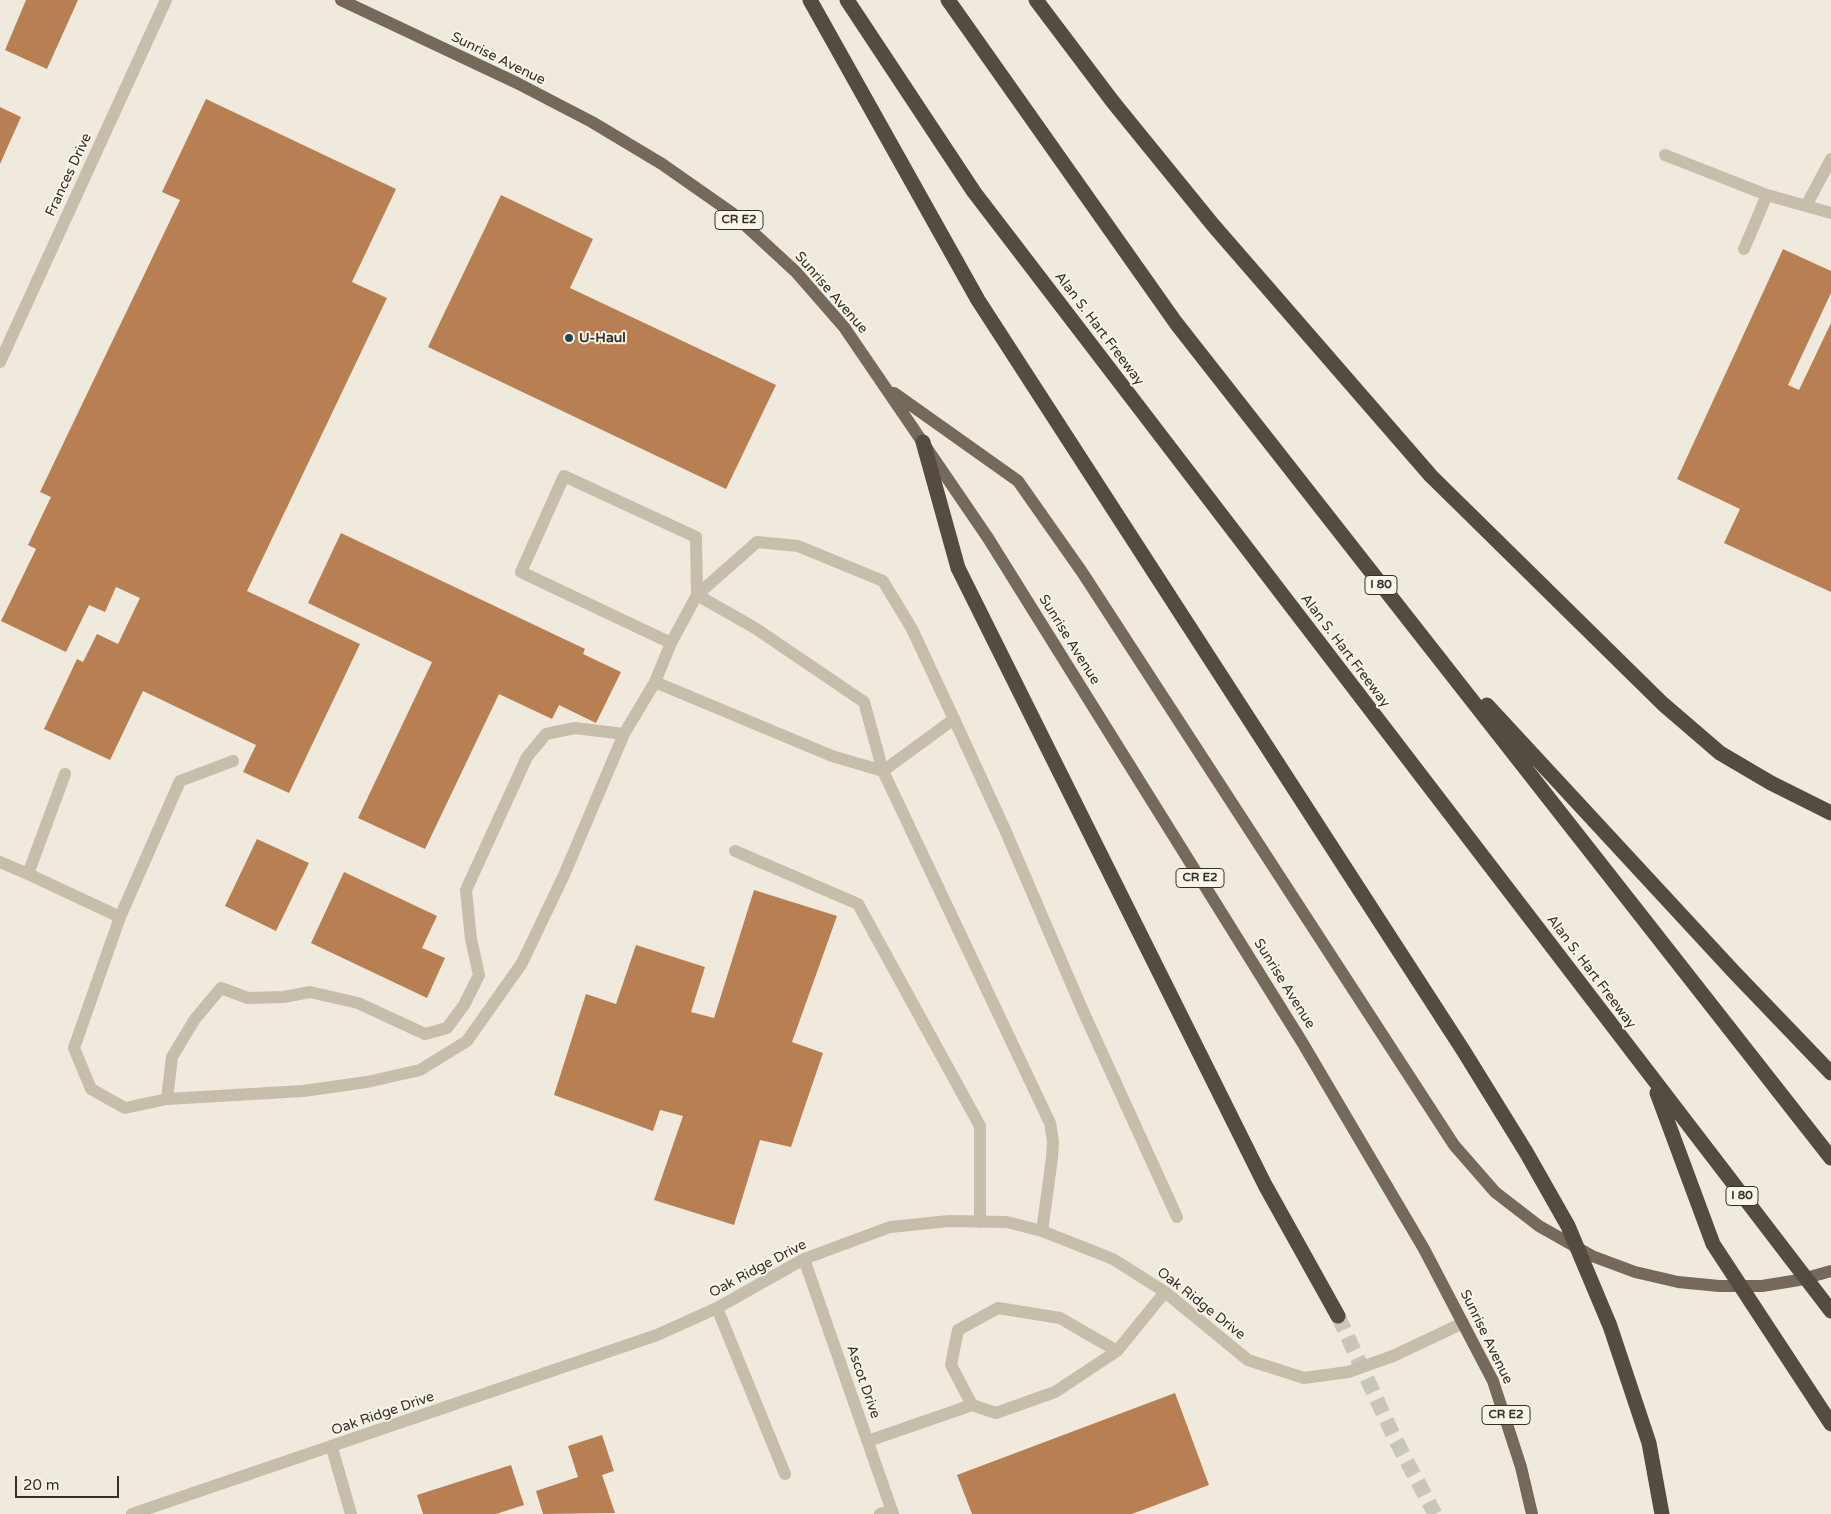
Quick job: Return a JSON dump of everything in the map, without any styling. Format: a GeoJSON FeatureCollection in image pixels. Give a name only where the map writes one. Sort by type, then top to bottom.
{"type":"FeatureCollection","features":[{"type":"Feature","properties":{"kind":"highway"},"geometry":{"type":"LineString","coordinates":[[810,0],[978,300],[1463,1050],[1568,1226],[1610,1326],[1649,1443],[1662,1514]]}},
{"type":"Feature","properties":{"kind":"highway","name":"Alan S. Hart Freeway"},"geometry":{"type":"LineString","coordinates":[[847,0],[974,192],[1831,1311]]}},
{"type":"Feature","properties":{"kind":"highway","name":"I 80"},"geometry":{"type":"LineString","coordinates":[[948,0],[1176,323],[1831,1158]]}},
{"type":"Feature","properties":{"kind":"highway"},"geometry":{"type":"LineString","coordinates":[[1036,0],[1213,226],[1431,476],[1662,704],[1720,752],[1771,783],[1831,813]]}},
{"type":"Feature","properties":{"kind":"highway"},"geometry":{"type":"LineString","coordinates":[[923,442],[958,568],[1265,1186],[1338,1316]]}},
{"type":"Feature","properties":{"kind":"highway"},"geometry":{"type":"LineString","coordinates":[[1412,625],[1734,972],[1831,1073]]}},
{"type":"Feature","properties":{"kind":"highway"},"geometry":{"type":"LineString","coordinates":[[1653,1080],[1713,1244],[1831,1424]]}},
{"type":"Feature","properties":{"kind":"main road","name":"Sunrise Avenue"},"geometry":{"type":"LineString","coordinates":[[341,0],[517,83],[592,122],[662,164],[732,213],[796,272],[844,327],[988,538],[1302,1042],[1424,1249],[1463,1323],[1504,1409],[1521,1466],[1532,1514]]}},
{"type":"Feature","properties":{"kind":"main road"},"geometry":{"type":"LineString","coordinates":[[886,387],[1018,481],[1082,572],[1328,948],[1454,1145],[1495,1192],[1539,1226],[1592,1256],[1635,1272],[1678,1282],[1719,1286],[1762,1286],[1799,1280],[1831,1271]]}},
{"type":"Feature","properties":{"kind":"street","name":"Frances Drive"},"geometry":{"type":"LineString","coordinates":[[0,362],[166,0]]}},
{"type":"Feature","properties":{"kind":"street"},"geometry":{"type":"LineString","coordinates":[[1665,156],[1767,195],[1831,213]]}},
{"type":"Feature","properties":{"kind":"street"},"geometry":{"type":"LineString","coordinates":[[1806,206],[1831,158]]}},
{"type":"Feature","properties":{"kind":"street"},"geometry":{"type":"LineString","coordinates":[[1744,249],[1767,195]]}},
{"type":"Feature","properties":{"kind":"street"},"geometry":{"type":"LineString","coordinates":[[671,643],[521,572],[564,476],[696,537],[697,595]]}},
{"type":"Feature","properties":{"kind":"street"},"geometry":{"type":"LineString","coordinates":[[233,761],[180,781],[120,917],[74,1048],[91,1089],[125,1108],[167,1099],[303,1091],[367,1082],[420,1070],[467,1040],[522,963],[564,875],[624,734],[655,682],[671,643],[697,595],[757,542],[798,546],[883,581],[912,629],[954,719],[1006,832],[1083,1011],[1177,1217]]}},
{"type":"Feature","properties":{"kind":"street"},"geometry":{"type":"LineString","coordinates":[[697,595],[755,628],[864,702],[883,771],[1050,1123],[1053,1141],[1052,1158],[1042,1231]]}},
{"type":"Feature","properties":{"kind":"street"},"geometry":{"type":"LineString","coordinates":[[655,682],[832,756],[883,771]]}},
{"type":"Feature","properties":{"kind":"street"},"geometry":{"type":"LineString","coordinates":[[883,771],[954,719]]}},
{"type":"Feature","properties":{"kind":"street"},"geometry":{"type":"LineString","coordinates":[[167,1099],[172,1057],[195,1019],[221,988],[248,998],[284,997],[310,992],[358,1003],[425,1034],[447,1028],[464,1005],[479,975],[471,939],[466,890],[527,756],[546,734],[575,728],[624,734]]}},
{"type":"Feature","properties":{"kind":"street"},"geometry":{"type":"LineString","coordinates":[[28,874],[65,774]]}},
{"type":"Feature","properties":{"kind":"street"},"geometry":{"type":"LineString","coordinates":[[735,851],[858,904],[980,1126],[980,1222]]}},
{"type":"Feature","properties":{"kind":"street"},"geometry":{"type":"LineString","coordinates":[[0,862],[120,917]]}},
{"type":"Feature","properties":{"kind":"street","name":"Oak Ridge Drive"},"geometry":{"type":"LineString","coordinates":[[132,1514],[332,1448],[657,1335],[717,1308],[804,1259],[890,1227],[949,1221],[1007,1222],[1042,1231],[1113,1259],[1165,1292],[1248,1360],[1304,1378],[1348,1372],[1408,1350],[1463,1323]]}},
{"type":"Feature","properties":{"kind":"street","name":"Ascot Drive"},"geometry":{"type":"LineString","coordinates":[[804,1259],[868,1441],[888,1513]]}},
{"type":"Feature","properties":{"kind":"street"},"geometry":{"type":"LineString","coordinates":[[868,1441],[972,1405],[996,1413],[1054,1392],[1117,1351],[1165,1292]]}},
{"type":"Feature","properties":{"kind":"street"},"geometry":{"type":"LineString","coordinates":[[717,1308],[785,1474]]}},
{"type":"Feature","properties":{"kind":"street"},"geometry":{"type":"LineString","coordinates":[[972,1405],[951,1365],[958,1330],[998,1308],[1060,1318],[1117,1351]]}},
{"type":"Feature","properties":{"kind":"street"},"geometry":{"type":"LineString","coordinates":[[332,1448],[351,1514]]}},
{"type":"Feature","properties":{"kind":"building"},"geometry":{"type":"Polygon","coordinates":[[[26,0],[78,0],[47,69],[5,50],[26,0]]]}},
{"type":"Feature","properties":{"kind":"building"},"geometry":{"type":"Polygon","coordinates":[[[206,99],[396,189],[352,282],[387,298],[247,591],[360,644],[289,793],[243,772],[256,745],[143,691],[110,760],[44,729],[77,659],[83,662],[97,634],[118,644],[140,598],[116,587],[105,612],[89,605],[66,652],[1,621],[36,549],[28,545],[51,497],[40,492],[180,200],[162,192],[206,99]]]}},
{"type":"Feature","properties":{"kind":"building"},"geometry":{"type":"Polygon","coordinates":[[[0,107],[21,117],[0,164],[0,107]]]}},
{"type":"Feature","properties":{"kind":"building"},"geometry":{"type":"Polygon","coordinates":[[[501,195],[593,239],[570,288],[776,385],[726,489],[428,347],[501,195]]]}},
{"type":"Feature","properties":{"kind":"building"},"geometry":{"type":"Polygon","coordinates":[[[1783,249],[1831,271],[1831,293],[1788,385],[1799,390],[1831,323],[1831,592],[1724,543],[1740,509],[1677,479],[1783,249]]]}},
{"type":"Feature","properties":{"kind":"building"},"geometry":{"type":"Polygon","coordinates":[[[341,533],[585,649],[583,654],[621,672],[596,723],[559,705],[552,719],[499,694],[425,849],[358,818],[432,662],[308,603],[341,533]]]}},
{"type":"Feature","properties":{"kind":"building"},"geometry":{"type":"Polygon","coordinates":[[[257,839],[309,863],[276,931],[225,906],[257,839]]]}},
{"type":"Feature","properties":{"kind":"building"},"geometry":{"type":"Polygon","coordinates":[[[344,872],[437,916],[422,948],[445,958],[427,998],[311,943],[344,872]]]}},
{"type":"Feature","properties":{"kind":"building"},"geometry":{"type":"Polygon","coordinates":[[[754,890],[837,916],[792,1042],[823,1053],[791,1147],[760,1140],[734,1225],[654,1200],[683,1116],[660,1110],[653,1131],[554,1095],[586,994],[616,1004],[636,945],[705,967],[691,1012],[714,1018],[754,890]]]}},
{"type":"Feature","properties":{"kind":"building"},"geometry":{"type":"Polygon","coordinates":[[[1175,1393],[1209,1485],[1132,1514],[972,1514],[957,1475],[1175,1393]]]}},
{"type":"Feature","properties":{"kind":"building"},"geometry":{"type":"Polygon","coordinates":[[[602,1435],[614,1471],[602,1475],[615,1513],[543,1514],[536,1491],[578,1477],[568,1446],[602,1435]]]}},
{"type":"Feature","properties":{"kind":"building"},"geometry":{"type":"Polygon","coordinates":[[[511,1465],[524,1505],[496,1514],[423,1514],[417,1495],[511,1465]]]}},
{"type":"Feature","properties":{"kind":"tunnel"},"geometry":{"type":"LineString","coordinates":[[1338,1316],[1395,1439],[1435,1514]]}},
{"type":"Feature","properties":{"kind":"place","name":"U-Haul"},"geometry":{"type":"Point","coordinates":[569,338]}}]}
